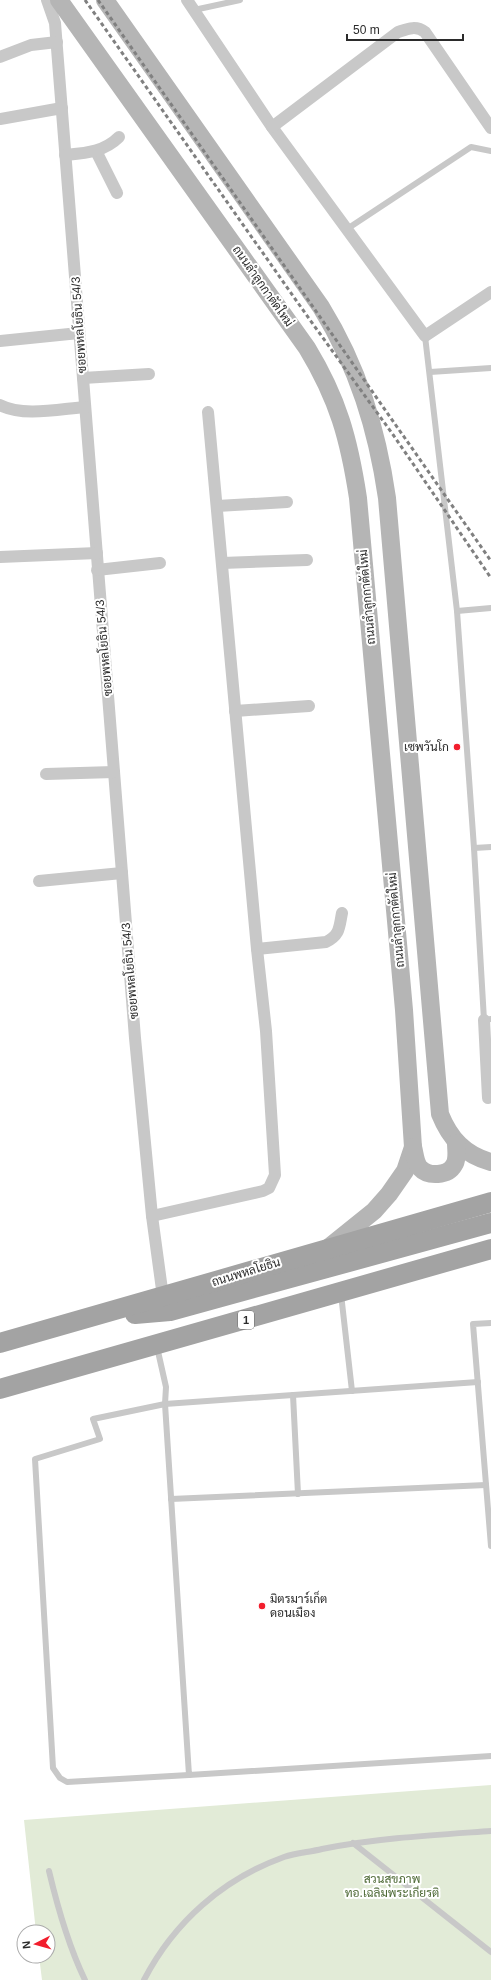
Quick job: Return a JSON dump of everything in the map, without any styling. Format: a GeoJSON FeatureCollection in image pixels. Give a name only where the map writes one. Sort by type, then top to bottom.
{"type":"FeatureCollection","features":[{"type":"Feature","properties":{"kind":"main road","name":"ถนนลำลูกกาตัดใหม่"},"geometry":{"type":"LineString","coordinates":[[59,0],[307,348],[328,384],[342,421],[353,465],[358,498],[404,1010],[413,1148],[404,1171],[389,1194],[374,1211],[328,1248]]}},
{"type":"Feature","properties":{"kind":"main road"},"geometry":{"type":"LineString","coordinates":[[104,0],[321,307],[348,355],[375,429],[387,498],[440,1114],[446,1129],[456,1143],[475,1158],[491,1162]]}},
{"type":"Feature","properties":{"kind":"main road"},"geometry":{"type":"LineString","coordinates":[[413,1148],[416,1162],[420,1168],[427,1173],[440,1174],[449,1170],[454,1165],[456,1158],[456,1143]]}},
{"type":"Feature","properties":{"kind":"main road","name":"ถนนพหลโยธิน"},"geometry":{"type":"LineString","coordinates":[[0,1343],[491,1202]]}},
{"type":"Feature","properties":{"kind":"main road"},"geometry":{"type":"LineString","coordinates":[[91,1317],[170,1311],[491,1223]]}},
{"type":"Feature","properties":{"kind":"main road","name":"1"},"geometry":{"type":"LineString","coordinates":[[0,1389],[157,1346],[491,1249]]}},
{"type":"Feature","properties":{"kind":"street","name":"ซอยพหลโยธิน 54/3"},"geometry":{"type":"LineString","coordinates":[[46,0],[55,22],[57,42],[97,570],[122,873],[152,1216],[163,1297]]}},
{"type":"Feature","properties":{"kind":"street"},"geometry":{"type":"LineString","coordinates":[[191,5],[272,127],[425,336],[491,292]]}},
{"type":"Feature","properties":{"kind":"street"},"geometry":{"type":"LineString","coordinates":[[272,127],[398,32],[411,28],[419,28],[425,32],[491,128]]}},
{"type":"Feature","properties":{"kind":"street"},"geometry":{"type":"LineString","coordinates":[[0,56],[31,45],[57,42]]}},
{"type":"Feature","properties":{"kind":"street"},"geometry":{"type":"LineString","coordinates":[[0,119],[62,108]]}},
{"type":"Feature","properties":{"kind":"street"},"geometry":{"type":"LineString","coordinates":[[65,155],[96,151],[107,147],[119,137]]}},
{"type":"Feature","properties":{"kind":"street"},"geometry":{"type":"LineString","coordinates":[[96,151],[117,193]]}},
{"type":"Feature","properties":{"kind":"street"},"geometry":{"type":"LineString","coordinates":[[0,341],[79,334]]}},
{"type":"Feature","properties":{"kind":"street"},"geometry":{"type":"LineString","coordinates":[[83,378],[149,374]]}},
{"type":"Feature","properties":{"kind":"street"},"geometry":{"type":"LineString","coordinates":[[0,405],[10,410],[21,412],[85,407]]}},
{"type":"Feature","properties":{"kind":"street"},"geometry":{"type":"LineString","coordinates":[[152,1216],[263,1191],[269,1188],[273,1182],[276,1163],[266,1031],[257,949],[208,412]]}},
{"type":"Feature","properties":{"kind":"street"},"geometry":{"type":"LineString","coordinates":[[216,506],[287,502]]}},
{"type":"Feature","properties":{"kind":"street"},"geometry":{"type":"LineString","coordinates":[[0,557],[96,553]]}},
{"type":"Feature","properties":{"kind":"street"},"geometry":{"type":"LineString","coordinates":[[222,563],[307,560]]}},
{"type":"Feature","properties":{"kind":"street"},"geometry":{"type":"LineString","coordinates":[[97,570],[160,563]]}},
{"type":"Feature","properties":{"kind":"street"},"geometry":{"type":"LineString","coordinates":[[235,711],[309,706]]}},
{"type":"Feature","properties":{"kind":"street"},"geometry":{"type":"LineString","coordinates":[[46,774],[114,772]]}},
{"type":"Feature","properties":{"kind":"street"},"geometry":{"type":"LineString","coordinates":[[39,881],[122,873]]}},
{"type":"Feature","properties":{"kind":"street"},"geometry":{"type":"LineString","coordinates":[[257,949],[326,942],[335,938],[339,930],[342,913]]}},
{"type":"Feature","properties":{"kind":"street"},"geometry":{"type":"LineString","coordinates":[[488,1019],[488,1098]]}},
{"type":"Feature","properties":{"kind":"lane"},"geometry":{"type":"LineString","coordinates":[[191,5],[240,0]]}},
{"type":"Feature","properties":{"kind":"lane"},"geometry":{"type":"LineString","coordinates":[[347,229],[471,147],[491,151]]}},
{"type":"Feature","properties":{"kind":"lane"},"geometry":{"type":"LineString","coordinates":[[425,336],[457,611],[488,1019]]}},
{"type":"Feature","properties":{"kind":"lane"},"geometry":{"type":"LineString","coordinates":[[430,372],[491,368]]}},
{"type":"Feature","properties":{"kind":"lane"},"geometry":{"type":"LineString","coordinates":[[457,611],[491,608]]}},
{"type":"Feature","properties":{"kind":"lane"},"geometry":{"type":"LineString","coordinates":[[474,848],[491,847]]}},
{"type":"Feature","properties":{"kind":"lane"},"geometry":{"type":"LineString","coordinates":[[341,1292],[352,1391]]}},
{"type":"Feature","properties":{"kind":"lane"},"geometry":{"type":"LineString","coordinates":[[491,1323],[473,1324],[491,1546]]}},
{"type":"Feature","properties":{"kind":"lane"},"geometry":{"type":"LineString","coordinates":[[157,1346],[166,1387],[165,1404],[189,1775]]}},
{"type":"Feature","properties":{"kind":"lane"},"geometry":{"type":"LineString","coordinates":[[478,1382],[165,1404],[93,1419],[100,1439],[35,1459],[53,1768],[60,1778],[67,1782],[491,1756]]}},
{"type":"Feature","properties":{"kind":"lane"},"geometry":{"type":"LineString","coordinates":[[293,1395],[298,1494]]}},
{"type":"Feature","properties":{"kind":"lane"},"geometry":{"type":"LineString","coordinates":[[483,1450],[491,1450]]}},
{"type":"Feature","properties":{"kind":"lane"},"geometry":{"type":"LineString","coordinates":[[171,1499],[486,1485]]}},
{"type":"Feature","properties":{"kind":"lane"},"geometry":{"type":"LineString","coordinates":[[144,1980],[151,1966],[180,1928],[206,1900],[240,1876],[285,1856],[353,1843],[491,1831]]}},
{"type":"Feature","properties":{"kind":"lane"},"geometry":{"type":"LineString","coordinates":[[353,1843],[491,1952]]}},
{"type":"Feature","properties":{"kind":"lane"},"geometry":{"type":"LineString","coordinates":[[49,1871],[63,1927],[84,1980]]}},
{"type":"Feature","properties":{"kind":"green space","name":"สวนสุขภาพ ทอ.เฉลิมพระเกียรติ"},"geometry":{"type":"Polygon","coordinates":[[[491,1785],[491,1980],[42,1980],[40,1964],[56,1964],[56,1924],[35,1924],[24,1820],[491,1785]]]}},
{"type":"Feature","properties":{"kind":"railway"},"geometry":{"type":"LineString","coordinates":[[85,0],[310,320],[394,436],[491,578]]}},
{"type":"Feature","properties":{"kind":"railway"},"geometry":{"type":"LineString","coordinates":[[98,0],[491,561]]}},
{"type":"Feature","properties":{"kind":"place","name":"เซพวันโก"},"geometry":{"type":"Point","coordinates":[457,747]}},
{"type":"Feature","properties":{"kind":"place","name":"มิตรมาร์เก็ต ดอนเมือง"},"geometry":{"type":"Point","coordinates":[262,1606]}}]}
